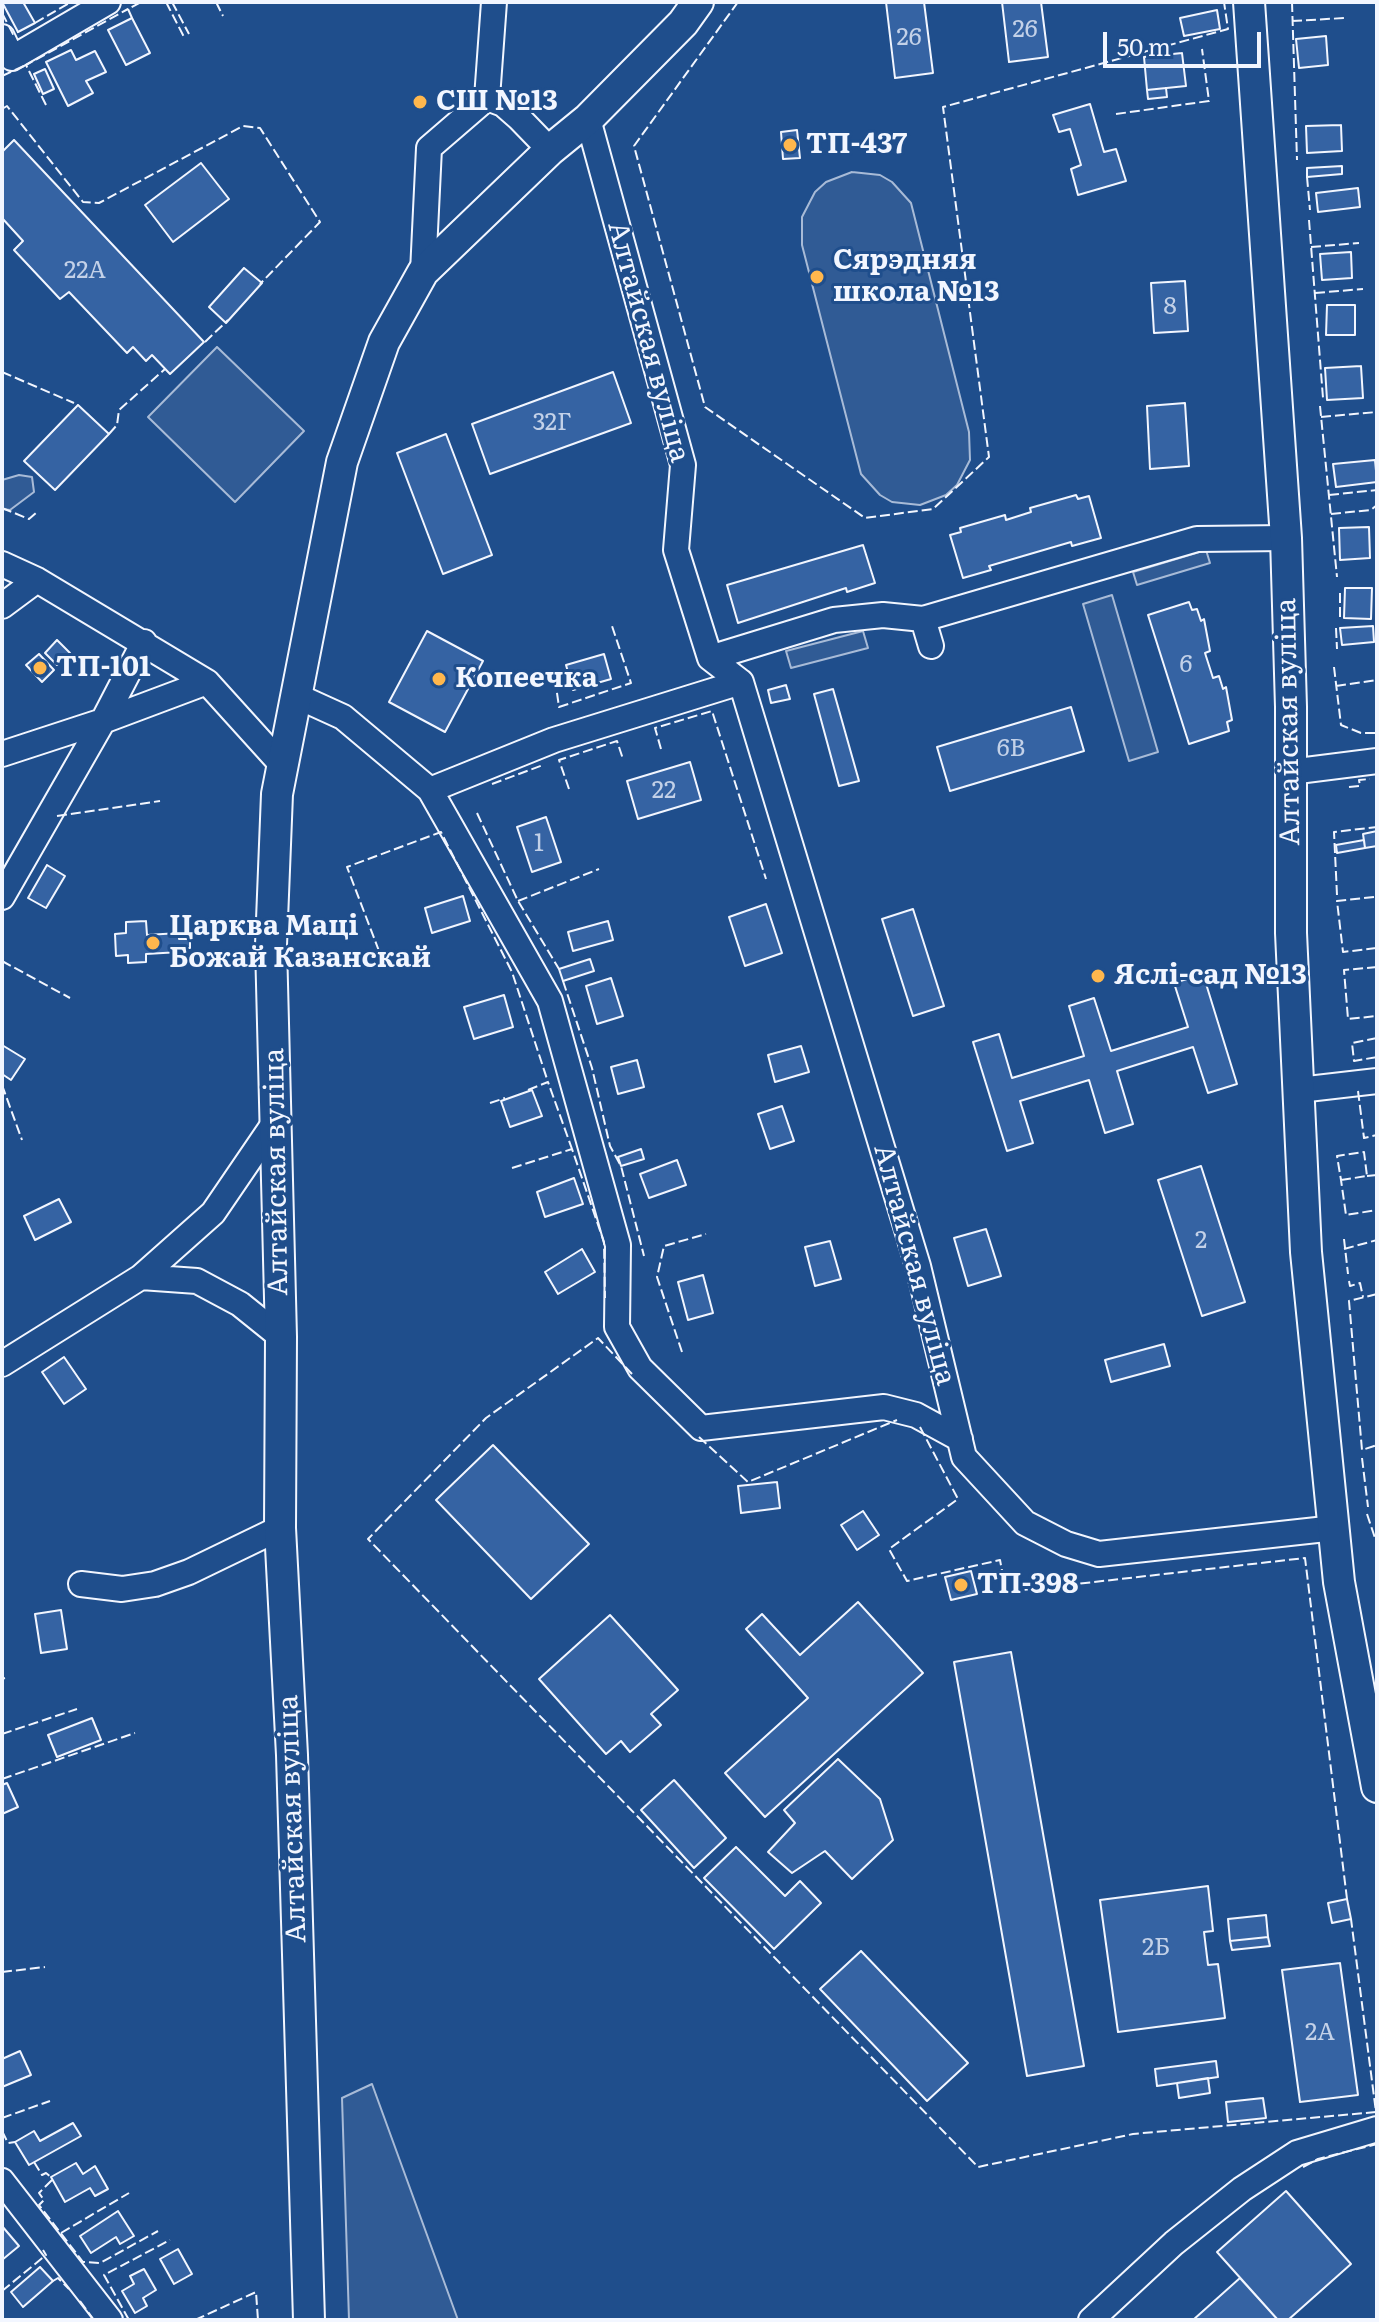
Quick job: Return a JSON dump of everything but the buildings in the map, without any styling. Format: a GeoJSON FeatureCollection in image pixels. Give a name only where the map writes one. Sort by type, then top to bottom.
{"type":"FeatureCollection","features":[{"type":"Feature","properties":{"kind":"main road","name":"Алтайская вуліца"},"geometry":{"type":"LineString","coordinates":[[309,2320],[292,1770],[280,1528],[281,1337],[273,1125],[271,945],[277,794],[299,697],[342,462],[384,342],[423,272],[550,150],[588,119],[683,23],[698,2]]}},
{"type":"Feature","properties":{"kind":"main road","name":"Алтайская вуліца"},"geometry":{"type":"LineString","coordinates":[[1249,2],[1286,538],[1291,933],[1306,1252],[1339,1582],[1377,1787]]}},
{"type":"Feature","properties":{"kind":"street"},"geometry":{"type":"LineString","coordinates":[[2,37],[12,58],[108,2]]}},
{"type":"Feature","properties":{"kind":"street"},"geometry":{"type":"LineString","coordinates":[[423,272],[429,148],[487,98],[494,2]]}},
{"type":"Feature","properties":{"kind":"street"},"geometry":{"type":"LineString","coordinates":[[487,98],[511,111],[550,150]]}},
{"type":"Feature","properties":{"kind":"street","name":"Алтайская вуліца"},"geometry":{"type":"LineString","coordinates":[[588,119],[683,465],[676,550],[710,658]]}},
{"type":"Feature","properties":{"kind":"street"},"geometry":{"type":"LineString","coordinates":[[710,658],[834,620],[883,615],[923,619],[1197,539],[1286,538]]}},
{"type":"Feature","properties":{"kind":"street"},"geometry":{"type":"LineString","coordinates":[[2,564],[37,580],[207,682],[283,766]]}},
{"type":"Feature","properties":{"kind":"street"},"geometry":{"type":"LineString","coordinates":[[2,606],[37,580]]}},
{"type":"Feature","properties":{"kind":"street"},"geometry":{"type":"LineString","coordinates":[[923,619],[931,646]]}},
{"type":"Feature","properties":{"kind":"street"},"geometry":{"type":"LineString","coordinates":[[2,897],[103,721],[144,642]]}},
{"type":"Feature","properties":{"kind":"street"},"geometry":{"type":"LineString","coordinates":[[710,658],[741,682]]}},
{"type":"Feature","properties":{"kind":"street"},"geometry":{"type":"LineString","coordinates":[[2,754],[207,682]]}},
{"type":"Feature","properties":{"kind":"street"},"geometry":{"type":"LineString","coordinates":[[430,790],[554,740],[741,682]]}},
{"type":"Feature","properties":{"kind":"street","name":"Алтайская вуліца"},"geometry":{"type":"LineString","coordinates":[[741,682],[918,1266],[964,1457],[1025,1523],[1066,1544],[1099,1554],[1335,1528]]}},
{"type":"Feature","properties":{"kind":"street"},"geometry":{"type":"LineString","coordinates":[[299,697],[343,717],[430,790],[550,1001],[618,1245],[617,1327],[640,1368],[701,1428],[884,1407],[916,1415],[960,1439]]}},
{"type":"Feature","properties":{"kind":"street"},"geometry":{"type":"LineString","coordinates":[[1290,772],[1377,761]]}},
{"type":"Feature","properties":{"kind":"street"},"geometry":{"type":"LineString","coordinates":[[1299,1090],[1377,1081]]}},
{"type":"Feature","properties":{"kind":"street"},"geometry":{"type":"LineString","coordinates":[[2,1364],[141,1277],[213,1213],[273,1125]]}},
{"type":"Feature","properties":{"kind":"street"},"geometry":{"type":"LineString","coordinates":[[141,1277],[197,1281],[240,1304],[281,1337]]}},
{"type":"Feature","properties":{"kind":"street"},"geometry":{"type":"LineString","coordinates":[[81,1584],[122,1589],[155,1584],[189,1572],[280,1528]]}},
{"type":"Feature","properties":{"kind":"street"},"geometry":{"type":"LineString","coordinates":[[1091,2320],[1174,2243],[1242,2189],[1297,2153],[1377,2129]]}},
{"type":"Feature","properties":{"kind":"street"},"geometry":{"type":"LineString","coordinates":[[2,2181],[110,2320]]}},
{"type":"Feature","properties":{"kind":"shaded area"},"geometry":{"type":"Polygon","coordinates":[[[852,172],[880,175],[892,182],[911,203],[969,432],[970,460],[957,485],[946,495],[920,505],[892,502],[880,495],[861,474],[802,245],[802,217],[815,192],[826,182],[852,172]]]}},
{"type":"Feature","properties":{"kind":"shaded area"},"geometry":{"type":"Polygon","coordinates":[[[217,347],[304,431],[235,502],[148,417],[217,347]]]}},
{"type":"Feature","properties":{"kind":"shaded area"},"geometry":{"type":"Polygon","coordinates":[[[19,475],[32,477],[34,492],[10,510],[2,509],[2,480],[19,475]]]}},
{"type":"Feature","properties":{"kind":"shaded area"},"geometry":{"type":"Polygon","coordinates":[[[1206,550],[1210,563],[1137,585],[1133,572],[1206,550]]]}},
{"type":"Feature","properties":{"kind":"shaded area"},"geometry":{"type":"Polygon","coordinates":[[[1112,595],[1158,752],[1129,761],[1083,604],[1112,595]]]}},
{"type":"Feature","properties":{"kind":"shaded area"},"geometry":{"type":"Polygon","coordinates":[[[863,631],[868,648],[791,668],[786,651],[863,631]]]}},
{"type":"Feature","properties":{"kind":"shaded area"},"geometry":{"type":"Polygon","coordinates":[[[372,2084],[458,2320],[349,2320],[342,2098],[372,2084]]]}},
{"type":"Feature","properties":{"kind":"fence"},"geometry":{"type":"LineString","coordinates":[[35,23],[71,2]]}},
{"type":"Feature","properties":{"kind":"fence"},"geometry":{"type":"LineString","coordinates":[[132,18],[128,9],[141,2]]}},
{"type":"Feature","properties":{"kind":"fence"},"geometry":{"type":"LineString","coordinates":[[166,2],[184,37]]}},
{"type":"Feature","properties":{"kind":"fence"},"geometry":{"type":"LineString","coordinates":[[172,2],[189,34]]}},
{"type":"Feature","properties":{"kind":"fence"},"geometry":{"type":"LineString","coordinates":[[216,2],[223,16]]}},
{"type":"Feature","properties":{"kind":"fence"},"geometry":{"type":"LineString","coordinates":[[738,2],[634,146],[705,407],[865,518],[933,509],[989,457],[943,107],[1228,29],[1224,2]]}},
{"type":"Feature","properties":{"kind":"fence"},"geometry":{"type":"LineString","coordinates":[[1292,2],[1297,160]]}},
{"type":"Feature","properties":{"kind":"fence"},"geometry":{"type":"LineString","coordinates":[[46,105],[26,65],[128,9]]}},
{"type":"Feature","properties":{"kind":"fence"},"geometry":{"type":"LineString","coordinates":[[2,13],[13,34],[18,32]]}},
{"type":"Feature","properties":{"kind":"fence"},"geometry":{"type":"LineString","coordinates":[[1292,21],[1345,18]]}},
{"type":"Feature","properties":{"kind":"fence"},"geometry":{"type":"LineString","coordinates":[[1116,114],[1209,101],[1202,49]]}},
{"type":"Feature","properties":{"kind":"fence"},"geometry":{"type":"LineString","coordinates":[[2,76],[26,65]]}},
{"type":"Feature","properties":{"kind":"fence"},"geometry":{"type":"LineString","coordinates":[[2,109],[7,106],[83,202],[99,203],[243,126],[260,128],[320,222],[260,284]]}},
{"type":"Feature","properties":{"kind":"fence"},"geometry":{"type":"LineString","coordinates":[[1307,177],[1310,210]]}},
{"type":"Feature","properties":{"kind":"fence"},"geometry":{"type":"LineString","coordinates":[[1309,220],[1323,398]]}},
{"type":"Feature","properties":{"kind":"fence"},"geometry":{"type":"LineString","coordinates":[[1311,247],[1359,243]]}},
{"type":"Feature","properties":{"kind":"fence"},"geometry":{"type":"LineString","coordinates":[[1315,293],[1363,289]]}},
{"type":"Feature","properties":{"kind":"fence"},"geometry":{"type":"LineString","coordinates":[[205,342],[228,320]]}},
{"type":"Feature","properties":{"kind":"fence"},"geometry":{"type":"LineString","coordinates":[[109,434],[117,425],[119,410],[165,369]]}},
{"type":"Feature","properties":{"kind":"fence"},"geometry":{"type":"LineString","coordinates":[[2,372],[74,403]]}},
{"type":"Feature","properties":{"kind":"fence"},"geometry":{"type":"LineString","coordinates":[[1320,406],[1337,577]]}},
{"type":"Feature","properties":{"kind":"fence"},"geometry":{"type":"LineString","coordinates":[[1321,417],[1377,412]]}},
{"type":"Feature","properties":{"kind":"fence"},"geometry":{"type":"LineString","coordinates":[[1329,495],[1377,490]]}},
{"type":"Feature","properties":{"kind":"fence"},"geometry":{"type":"LineString","coordinates":[[1331,514],[1371,510],[1377,505]]}},
{"type":"Feature","properties":{"kind":"fence"},"geometry":{"type":"LineString","coordinates":[[2,508],[29,519],[37,512]]}},
{"type":"Feature","properties":{"kind":"fence"},"geometry":{"type":"LineString","coordinates":[[1340,589],[1340,617]]}},
{"type":"Feature","properties":{"kind":"fence"},"geometry":{"type":"LineString","coordinates":[[555,679],[559,707],[631,683],[612,626]]}},
{"type":"Feature","properties":{"kind":"fence"},"geometry":{"type":"LineString","coordinates":[[1336,628],[1337,649]]}},
{"type":"Feature","properties":{"kind":"fence"},"geometry":{"type":"LineString","coordinates":[[1334,667],[1341,725],[1361,733],[1377,733]]}},
{"type":"Feature","properties":{"kind":"fence"},"geometry":{"type":"LineString","coordinates":[[1336,686],[1377,680]]}},
{"type":"Feature","properties":{"kind":"fence"},"geometry":{"type":"LineString","coordinates":[[661,749],[655,728],[712,711],[766,879]]}},
{"type":"Feature","properties":{"kind":"fence"},"geometry":{"type":"LineString","coordinates":[[569,789],[559,760],[617,741],[623,759]]}},
{"type":"Feature","properties":{"kind":"fence"},"geometry":{"type":"LineString","coordinates":[[492,784],[543,765]]}},
{"type":"Feature","properties":{"kind":"fence"},"geometry":{"type":"LineString","coordinates":[[1349,787],[1360,786],[1359,780],[1370,779]]}},
{"type":"Feature","properties":{"kind":"fence"},"geometry":{"type":"LineString","coordinates":[[57,816],[160,801]]}},
{"type":"Feature","properties":{"kind":"fence"},"geometry":{"type":"LineString","coordinates":[[477,813],[518,901],[559,969]]}},
{"type":"Feature","properties":{"kind":"fence"},"geometry":{"type":"LineString","coordinates":[[1337,895],[1334,832],[1377,827]]}},
{"type":"Feature","properties":{"kind":"fence"},"geometry":{"type":"LineString","coordinates":[[379,951],[347,867],[441,832],[512,972],[548,1082]]}},
{"type":"Feature","properties":{"kind":"fence"},"geometry":{"type":"LineString","coordinates":[[518,901],[599,869]]}},
{"type":"Feature","properties":{"kind":"fence"},"geometry":{"type":"LineString","coordinates":[[1374,897],[1337,901],[1343,952],[1377,948]]}},
{"type":"Feature","properties":{"kind":"fence"},"geometry":{"type":"LineString","coordinates":[[2,961],[70,998]]}},
{"type":"Feature","properties":{"kind":"fence"},"geometry":{"type":"LineString","coordinates":[[1377,967],[1344,970],[1348,1019],[1377,1016]]}},
{"type":"Feature","properties":{"kind":"fence"},"geometry":{"type":"LineString","coordinates":[[563,981],[592,1068],[610,1146],[621,1166],[644,1256]]}},
{"type":"Feature","properties":{"kind":"fence"},"geometry":{"type":"LineString","coordinates":[[1377,1038],[1352,1043],[1354,1061],[1377,1057]]}},
{"type":"Feature","properties":{"kind":"fence"},"geometry":{"type":"LineString","coordinates":[[528,1090],[548,1082],[572,1149]]}},
{"type":"Feature","properties":{"kind":"fence"},"geometry":{"type":"LineString","coordinates":[[2,1085],[22,1140]]}},
{"type":"Feature","properties":{"kind":"fence"},"geometry":{"type":"LineString","coordinates":[[1358,1091],[1364,1138],[1377,1135]]}},
{"type":"Feature","properties":{"kind":"fence"},"geometry":{"type":"LineString","coordinates":[[490,1103],[505,1098]]}},
{"type":"Feature","properties":{"kind":"fence"},"geometry":{"type":"LineString","coordinates":[[512,1168],[572,1149],[604,1242],[605,1298]]}},
{"type":"Feature","properties":{"kind":"fence"},"geometry":{"type":"LineString","coordinates":[[1341,1180],[1367,1176],[1364,1152],[1337,1156],[1346,1215],[1377,1210]]}},
{"type":"Feature","properties":{"kind":"fence"},"geometry":{"type":"LineString","coordinates":[[1367,1176],[1377,1175]]}},
{"type":"Feature","properties":{"kind":"fence"},"geometry":{"type":"LineString","coordinates":[[682,1352],[657,1277],[664,1246],[706,1234]]}},
{"type":"Feature","properties":{"kind":"fence"},"geometry":{"type":"LineString","coordinates":[[1344,1239],[1348,1274]]}},
{"type":"Feature","properties":{"kind":"fence"},"geometry":{"type":"LineString","coordinates":[[1344,1249],[1377,1240]]}},
{"type":"Feature","properties":{"kind":"fence"},"geometry":{"type":"LineString","coordinates":[[1349,1281],[1350,1286],[1360,1283],[1363,1297]]}},
{"type":"Feature","properties":{"kind":"fence"},"geometry":{"type":"LineString","coordinates":[[1377,1294],[1349,1301],[1362,1450],[1377,1445]]}},
{"type":"Feature","properties":{"kind":"fence"},"geometry":{"type":"LineString","coordinates":[[632,1374],[598,1338],[486,1418],[368,1539],[978,2167],[1133,2134],[1376,2112],[1351,1919]]}},
{"type":"Feature","properties":{"kind":"fence"},"geometry":{"type":"LineString","coordinates":[[699,1437],[748,1482],[897,1420]]}},
{"type":"Feature","properties":{"kind":"fence"},"geometry":{"type":"LineString","coordinates":[[920,1427],[958,1499],[889,1549],[907,1581],[1000,1560],[1006,1592],[1305,1558],[1347,1899]]}},
{"type":"Feature","properties":{"kind":"fence"},"geometry":{"type":"LineString","coordinates":[[1362,1458],[1368,1507]]}},
{"type":"Feature","properties":{"kind":"fence"},"geometry":{"type":"LineString","coordinates":[[1367,1514],[1377,1544]]}},
{"type":"Feature","properties":{"kind":"fence"},"geometry":{"type":"LineString","coordinates":[[2,1734],[77,1709]]}},
{"type":"Feature","properties":{"kind":"fence"},"geometry":{"type":"LineString","coordinates":[[2,1779],[135,1733]]}},
{"type":"Feature","properties":{"kind":"fence"},"geometry":{"type":"LineString","coordinates":[[2,1972],[45,1967]]}},
{"type":"Feature","properties":{"kind":"fence"},"geometry":{"type":"LineString","coordinates":[[2,2118],[50,2101]]}},
{"type":"Feature","properties":{"kind":"fence"},"geometry":{"type":"LineString","coordinates":[[2,2131],[8,2143],[15,2142]]}},
{"type":"Feature","properties":{"kind":"fence"},"geometry":{"type":"LineString","coordinates":[[1303,2167],[1318,2159],[1377,2144]]}},
{"type":"Feature","properties":{"kind":"fence"},"geometry":{"type":"LineString","coordinates":[[34,2162],[42,2175],[46,2173],[51,2177]]}},
{"type":"Feature","properties":{"kind":"fence"},"geometry":{"type":"LineString","coordinates":[[52,2180],[39,2193],[44,2200],[39,2205],[83,2262],[100,2263],[158,2231]]}},
{"type":"Feature","properties":{"kind":"fence"},"geometry":{"type":"LineString","coordinates":[[61,2233],[129,2193]]}},
{"type":"Feature","properties":{"kind":"fence"},"geometry":{"type":"LineString","coordinates":[[129,2320],[104,2275],[170,2240]]}},
{"type":"Feature","properties":{"kind":"fence"},"geometry":{"type":"LineString","coordinates":[[2,2291],[46,2255],[43,2250]]}},
{"type":"Feature","properties":{"kind":"fence"},"geometry":{"type":"LineString","coordinates":[[53,2281],[58,2278],[69,2289]]}},
{"type":"Feature","properties":{"kind":"fence"},"geometry":{"type":"LineString","coordinates":[[195,2320],[256,2292],[258,2320]]}},
{"type":"Feature","properties":{"kind":"fence"},"geometry":{"type":"LineString","coordinates":[[80,2301],[94,2320]]}},
{"type":"Feature","properties":{"kind":"place","name":"СШ №13"},"geometry":{"type":"Point","coordinates":[420,102]}},
{"type":"Feature","properties":{"kind":"place","name":"ТП-437"},"geometry":{"type":"Point","coordinates":[790,145]}},
{"type":"Feature","properties":{"kind":"place","name":"Сярэдняя школа №13"},"geometry":{"type":"Point","coordinates":[817,277]}},
{"type":"Feature","properties":{"kind":"place","name":"ТП-101"},"geometry":{"type":"Point","coordinates":[40,668]}},
{"type":"Feature","properties":{"kind":"place","name":"Копеечка"},"geometry":{"type":"Point","coordinates":[439,679]}},
{"type":"Feature","properties":{"kind":"place","name":"Царква Маці Божай Казанскай"},"geometry":{"type":"Point","coordinates":[153,943]}},
{"type":"Feature","properties":{"kind":"place","name":"Яслі-сад №13"},"geometry":{"type":"Point","coordinates":[1098,976]}},
{"type":"Feature","properties":{"kind":"place","name":"ТП-398"},"geometry":{"type":"Point","coordinates":[961,1585]}}]}
